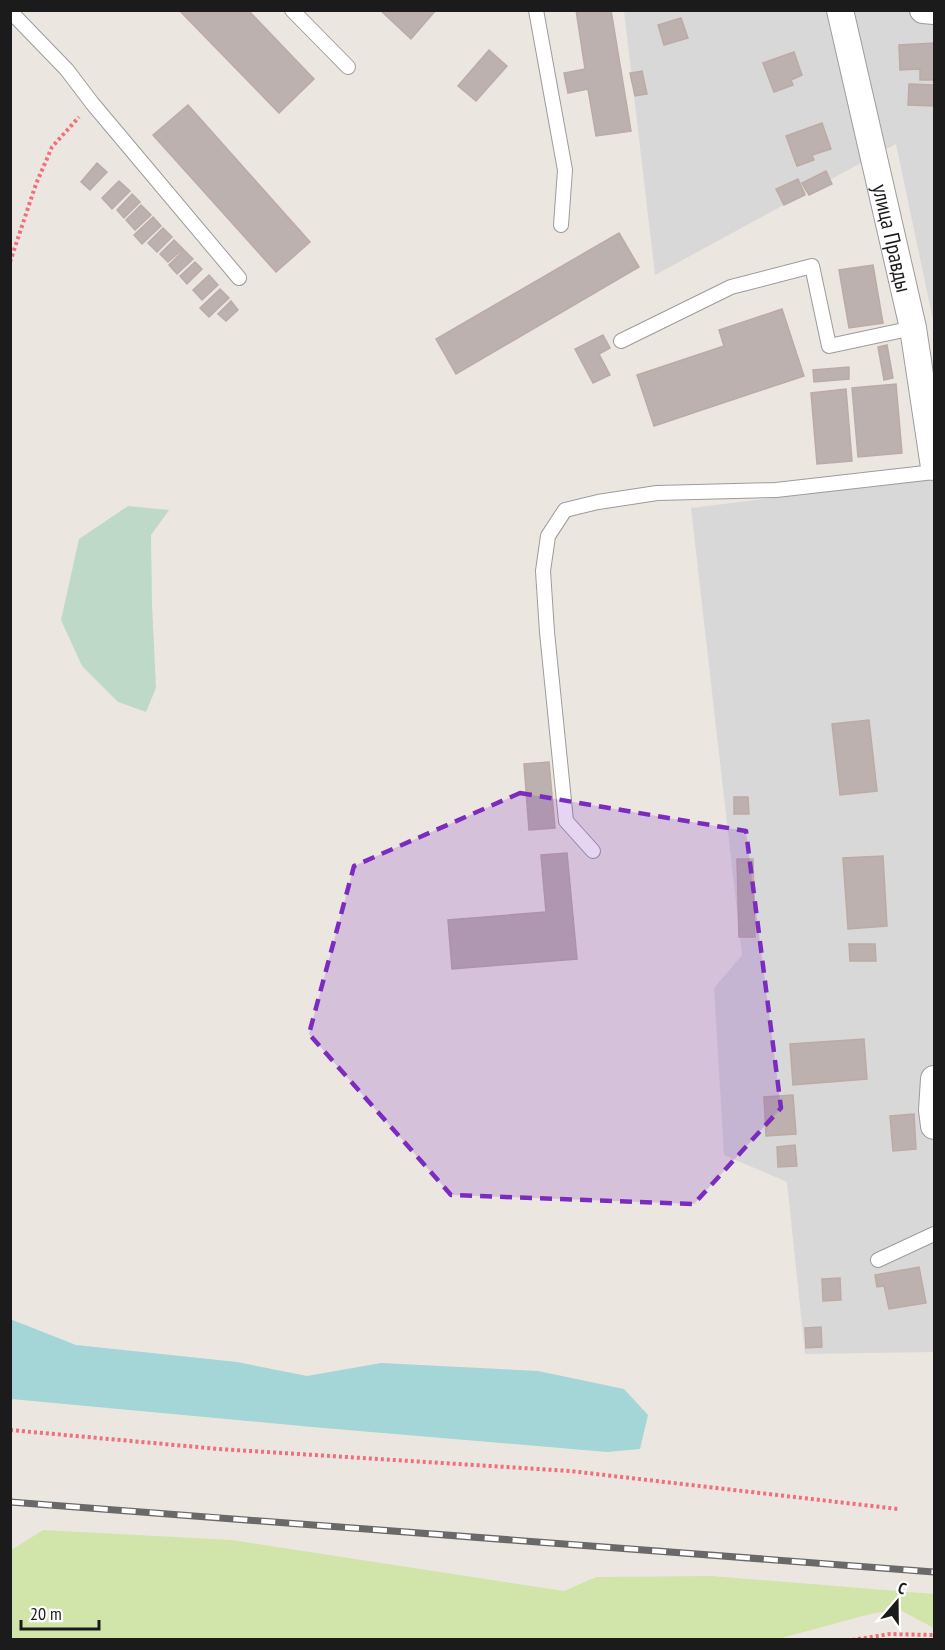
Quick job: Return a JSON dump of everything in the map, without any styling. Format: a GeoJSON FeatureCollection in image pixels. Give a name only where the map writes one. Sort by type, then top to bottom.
{"type":"FeatureCollection","features":[{"type":"Feature","properties":{"kind":"street","name":"улица Правды"},"geometry":{"type":"LineString","coordinates":[[840,10],[913,328],[934,467]]}},
{"type":"Feature","properties":{"kind":"street"},"geometry":{"type":"LineString","coordinates":[[923,10],[934,11]]}},
{"type":"Feature","properties":{"kind":"street"},"geometry":{"type":"LineString","coordinates":[[934,1079],[932,1110],[934,1126]]}},
{"type":"Feature","properties":{"kind":"lane"},"geometry":{"type":"LineString","coordinates":[[292,10],[348,67]]}},
{"type":"Feature","properties":{"kind":"lane"},"geometry":{"type":"LineString","coordinates":[[536,10],[565,170],[561,225]]}},
{"type":"Feature","properties":{"kind":"lane"},"geometry":{"type":"LineString","coordinates":[[10,11],[67,70],[239,278]]}},
{"type":"Feature","properties":{"kind":"lane"},"geometry":{"type":"LineString","coordinates":[[621,341],[730,287],[812,266],[829,345],[913,328]]}},
{"type":"Feature","properties":{"kind":"lane"},"geometry":{"type":"LineString","coordinates":[[593,851],[566,821],[547,632],[543,571],[548,536],[566,510],[598,502],[657,493],[776,490],[934,472]]}},
{"type":"Feature","properties":{"kind":"lane"},"geometry":{"type":"LineString","coordinates":[[878,1260],[934,1234]]}},
{"type":"Feature","properties":{"kind":"path"},"geometry":{"type":"LineString","coordinates":[[10,262],[36,184],[52,147],[92,103]]}},
{"type":"Feature","properties":{"kind":"path"},"geometry":{"type":"LineString","coordinates":[[10,1430],[219,1449],[570,1471],[898,1509]]}},
{"type":"Feature","properties":{"kind":"path"},"geometry":{"type":"LineString","coordinates":[[852,1640],[890,1634],[934,1635]]}},
{"type":"Feature","properties":{"kind":"highlighted area"},"geometry":{"type":"Polygon","coordinates":[[[520,793],[746,831],[781,1108],[694,1204],[451,1195],[309,1034],[354,866],[520,793]]]}},
{"type":"Feature","properties":{"kind":"shaded area"},"geometry":{"type":"Polygon","coordinates":[[[624,11],[934,11],[934,325],[896,144],[655,275],[624,11]]]}},
{"type":"Feature","properties":{"kind":"shaded area"},"geometry":{"type":"Polygon","coordinates":[[[934,478],[934,1352],[805,1354],[787,1182],[724,1155],[714,988],[742,955],[691,508],[934,478]]]}},
{"type":"Feature","properties":{"kind":"green space"},"geometry":{"type":"Polygon","coordinates":[[[128,506],[169,510],[151,535],[156,688],[146,712],[118,702],[82,666],[61,620],[79,539],[128,506]]]}},
{"type":"Feature","properties":{"kind":"green space"},"geometry":{"type":"Polygon","coordinates":[[[43,1530],[232,1540],[564,1591],[596,1577],[711,1576],[934,1594],[934,1628],[900,1610],[874,1613],[774,1640],[11,1639],[11,1548],[13,1549],[43,1530]]]}},
{"type":"Feature","properties":{"kind":"water"},"geometry":{"type":"Polygon","coordinates":[[[10,1319],[76,1345],[237,1362],[307,1376],[381,1363],[538,1371],[624,1389],[648,1415],[640,1449],[607,1452],[11,1399],[10,1319]]]}},
{"type":"Feature","properties":{"kind":"building"},"geometry":{"type":"Polygon","coordinates":[[[182,10],[248,10],[314,79],[279,113],[181,12],[182,10]]]}},
{"type":"Feature","properties":{"kind":"building"},"geometry":{"type":"Polygon","coordinates":[[[380,10],[436,10],[411,39],[380,10]]]}},
{"type":"Feature","properties":{"kind":"building"},"geometry":{"type":"Polygon","coordinates":[[[576,10],[611,10],[631,131],[596,136],[588,89],[568,93],[564,73],[585,69],[576,10]]]}},
{"type":"Feature","properties":{"kind":"building"},"geometry":{"type":"Polygon","coordinates":[[[681,18],[688,38],[664,45],[658,25],[681,18]]]}},
{"type":"Feature","properties":{"kind":"building"},"geometry":{"type":"Polygon","coordinates":[[[934,43],[934,80],[920,80],[920,69],[900,70],[899,45],[934,43]]]}},
{"type":"Feature","properties":{"kind":"building"},"geometry":{"type":"Polygon","coordinates":[[[489,50],[507,66],[476,101],[458,86],[489,50]]]}},
{"type":"Feature","properties":{"kind":"building"},"geometry":{"type":"Polygon","coordinates":[[[794,52],[802,75],[791,80],[793,85],[774,92],[763,63],[794,52]]]}},
{"type":"Feature","properties":{"kind":"building"},"geometry":{"type":"Polygon","coordinates":[[[642,71],[647,94],[635,96],[630,73],[642,71]]]}},
{"type":"Feature","properties":{"kind":"building"},"geometry":{"type":"Polygon","coordinates":[[[909,84],[934,85],[934,106],[908,105],[909,84]]]}},
{"type":"Feature","properties":{"kind":"building"},"geometry":{"type":"Polygon","coordinates":[[[188,105],[310,242],[276,272],[153,135],[188,105]]]}},
{"type":"Feature","properties":{"kind":"building"},"geometry":{"type":"Polygon","coordinates":[[[822,123],[831,149],[812,155],[814,160],[797,166],[786,136],[822,123]]]}},
{"type":"Feature","properties":{"kind":"building"},"geometry":{"type":"Polygon","coordinates":[[[97,163],[107,172],[90,190],[81,182],[97,163]]]}},
{"type":"Feature","properties":{"kind":"building"},"geometry":{"type":"Polygon","coordinates":[[[826,171],[832,184],[809,195],[802,183],[826,171]]]}},
{"type":"Feature","properties":{"kind":"building"},"geometry":{"type":"Polygon","coordinates":[[[798,179],[805,195],[784,205],[776,189],[798,179]]]}},
{"type":"Feature","properties":{"kind":"building"},"geometry":{"type":"Polygon","coordinates":[[[119,181],[130,191],[112,209],[102,198],[119,181]]]}},
{"type":"Feature","properties":{"kind":"building"},"geometry":{"type":"Polygon","coordinates":[[[132,194],[140,202],[124,218],[117,210],[132,194]]]}},
{"type":"Feature","properties":{"kind":"building"},"geometry":{"type":"Polygon","coordinates":[[[141,205],[151,215],[135,230],[126,220],[141,205]]]}},
{"type":"Feature","properties":{"kind":"building"},"geometry":{"type":"Polygon","coordinates":[[[153,217],[161,226],[142,244],[134,235],[153,217]]]}},
{"type":"Feature","properties":{"kind":"building"},"geometry":{"type":"Polygon","coordinates":[[[163,228],[172,237],[157,252],[148,243],[163,228]]]}},
{"type":"Feature","properties":{"kind":"building"},"geometry":{"type":"Polygon","coordinates":[[[619,233],[639,267],[456,374],[436,339],[619,233]]]}},
{"type":"Feature","properties":{"kind":"building"},"geometry":{"type":"Polygon","coordinates":[[[174,240],[183,249],[168,262],[160,254],[174,240]]]}},
{"type":"Feature","properties":{"kind":"building"},"geometry":{"type":"Polygon","coordinates":[[[184,250],[193,259],[177,274],[169,265],[184,250]]]}},
{"type":"Feature","properties":{"kind":"building"},"geometry":{"type":"Polygon","coordinates":[[[195,262],[202,269],[187,284],[180,276],[195,262]]]}},
{"type":"Feature","properties":{"kind":"building"},"geometry":{"type":"Polygon","coordinates":[[[873,265],[883,323],[849,328],[839,270],[873,265]]]}},
{"type":"Feature","properties":{"kind":"building"},"geometry":{"type":"Polygon","coordinates":[[[209,275],[218,285],[202,300],[193,290],[209,275]]]}},
{"type":"Feature","properties":{"kind":"building"},"geometry":{"type":"Polygon","coordinates":[[[220,289],[229,298],[209,317],[200,308],[220,289]]]}},
{"type":"Feature","properties":{"kind":"building"},"geometry":{"type":"Polygon","coordinates":[[[231,301],[238,310],[226,321],[218,314],[231,301]]]}},
{"type":"Feature","properties":{"kind":"building"},"geometry":{"type":"Polygon","coordinates":[[[782,309],[804,376],[654,426],[637,375],[724,346],[719,330],[782,309]]]}},
{"type":"Feature","properties":{"kind":"building"},"geometry":{"type":"Polygon","coordinates":[[[603,335],[610,348],[599,354],[610,375],[593,383],[575,349],[603,335]]]}},
{"type":"Feature","properties":{"kind":"building"},"geometry":{"type":"Polygon","coordinates":[[[887,345],[893,378],[884,380],[878,347],[887,345]]]}},
{"type":"Feature","properties":{"kind":"building"},"geometry":{"type":"Polygon","coordinates":[[[849,367],[849,379],[814,382],[813,370],[849,367]]]}},
{"type":"Feature","properties":{"kind":"building"},"geometry":{"type":"Polygon","coordinates":[[[896,384],[902,453],[858,457],[852,388],[896,384]]]}},
{"type":"Feature","properties":{"kind":"building"},"geometry":{"type":"Polygon","coordinates":[[[846,389],[852,461],[817,464],[811,393],[846,389]]]}},
{"type":"Feature","properties":{"kind":"building"},"geometry":{"type":"Polygon","coordinates":[[[869,720],[877,791],[840,795],[832,724],[869,720]]]}},
{"type":"Feature","properties":{"kind":"building"},"geometry":{"type":"Polygon","coordinates":[[[549,762],[555,828],[529,830],[524,764],[549,762]]]}},
{"type":"Feature","properties":{"kind":"building"},"geometry":{"type":"Polygon","coordinates":[[[734,797],[748,797],[749,814],[734,814],[734,797]]]}},
{"type":"Feature","properties":{"kind":"building"},"geometry":{"type":"Polygon","coordinates":[[[567,853],[577,959],[452,969],[448,920],[546,912],[541,855],[567,853]]]}},
{"type":"Feature","properties":{"kind":"building"},"geometry":{"type":"Polygon","coordinates":[[[883,856],[887,926],[848,929],[843,858],[883,856]]]}},
{"type":"Feature","properties":{"kind":"building"},"geometry":{"type":"Polygon","coordinates":[[[737,859],[753,859],[755,937],[739,937],[737,859]]]}},
{"type":"Feature","properties":{"kind":"building"},"geometry":{"type":"Polygon","coordinates":[[[849,944],[875,944],[876,961],[850,961],[849,944]]]}},
{"type":"Feature","properties":{"kind":"building"},"geometry":{"type":"Polygon","coordinates":[[[864,1039],[867,1079],[793,1085],[790,1044],[864,1039]]]}},
{"type":"Feature","properties":{"kind":"building"},"geometry":{"type":"Polygon","coordinates":[[[793,1095],[796,1134],[766,1136],[764,1097],[793,1095]]]}},
{"type":"Feature","properties":{"kind":"building"},"geometry":{"type":"Polygon","coordinates":[[[914,1114],[916,1149],[893,1151],[890,1116],[914,1114]]]}},
{"type":"Feature","properties":{"kind":"building"},"geometry":{"type":"Polygon","coordinates":[[[795,1145],[797,1166],[778,1167],[777,1147],[795,1145]]]}},
{"type":"Feature","properties":{"kind":"building"},"geometry":{"type":"Polygon","coordinates":[[[919,1267],[926,1303],[889,1309],[884,1286],[877,1287],[875,1275],[919,1267]]]}},
{"type":"Feature","properties":{"kind":"building"},"geometry":{"type":"Polygon","coordinates":[[[840,1278],[841,1300],[823,1301],[822,1279],[840,1278]]]}},
{"type":"Feature","properties":{"kind":"building"},"geometry":{"type":"Polygon","coordinates":[[[821,1327],[822,1347],[806,1348],[805,1328],[821,1327]]]}},
{"type":"Feature","properties":{"kind":"railway"},"geometry":{"type":"LineString","coordinates":[[10,1502],[934,1572]]}}]}
